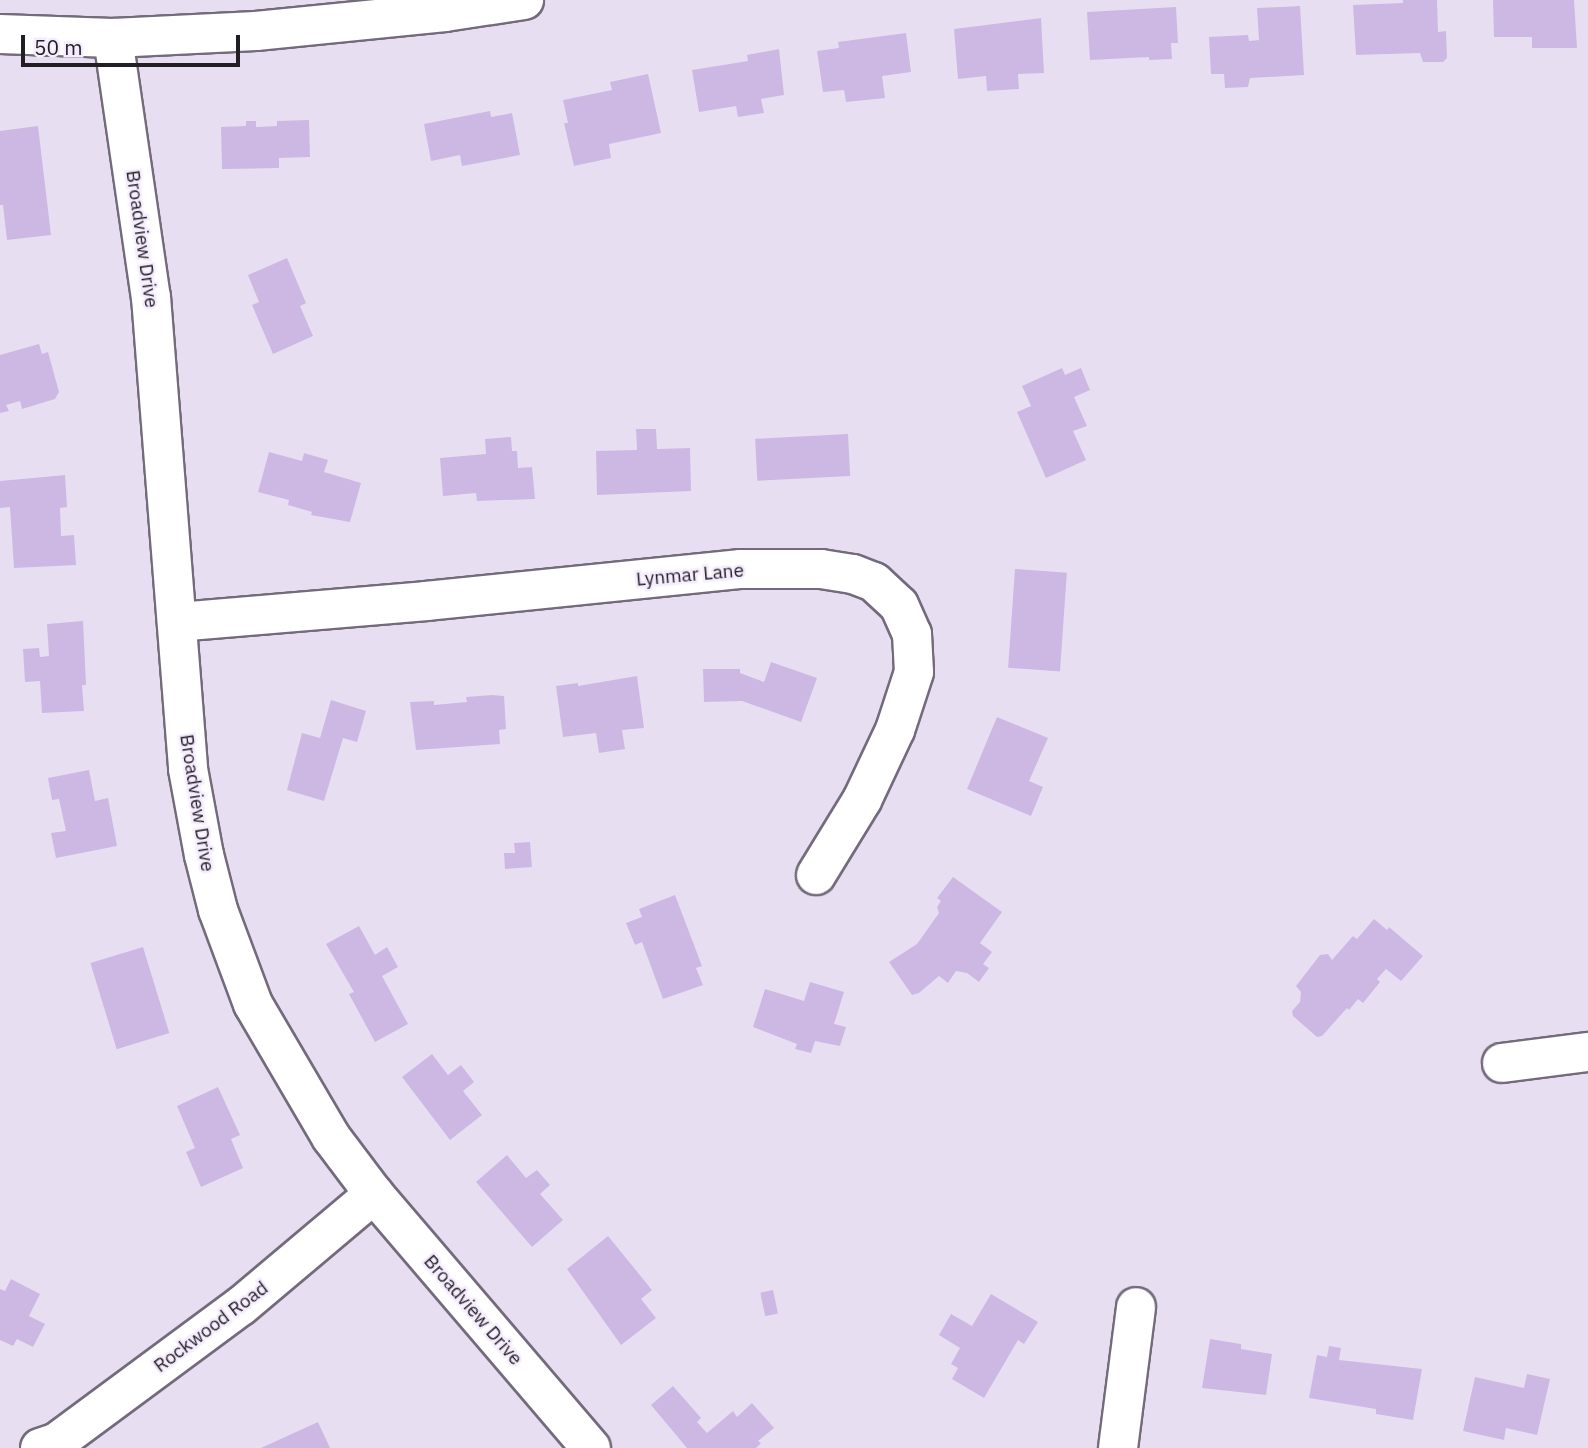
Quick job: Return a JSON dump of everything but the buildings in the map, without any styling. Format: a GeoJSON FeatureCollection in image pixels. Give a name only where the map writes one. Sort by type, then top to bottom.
{"type":"FeatureCollection","features":[{"type":"Feature","properties":{"kind":"street"},"geometry":{"type":"LineString","coordinates":[[0,34],[113,38],[270,30],[445,12],[524,0]]}},
{"type":"Feature","properties":{"kind":"street","name":"Broadview Drive"},"geometry":{"type":"LineString","coordinates":[[113,38],[151,297],[188,769],[204,855],[218,909],[253,1004],[331,1137],[374,1194],[592,1448]]}},
{"type":"Feature","properties":{"kind":"street","name":"Lynmar Lane"},"geometry":{"type":"LineString","coordinates":[[177,622],[426,601],[741,569],[821,569],[853,574],[874,582],[899,605],[912,634],[914,672],[895,730],[862,800],[816,875]]}},
{"type":"Feature","properties":{"kind":"street"},"geometry":{"type":"LineString","coordinates":[[1502,1063],[1588,1052]]}},
{"type":"Feature","properties":{"kind":"street","name":"Rockwood Road"},"geometry":{"type":"LineString","coordinates":[[40,1448],[57,1441],[241,1306],[374,1194]]}},
{"type":"Feature","properties":{"kind":"street"},"geometry":{"type":"LineString","coordinates":[[1118,1448],[1136,1307]]}}]}
